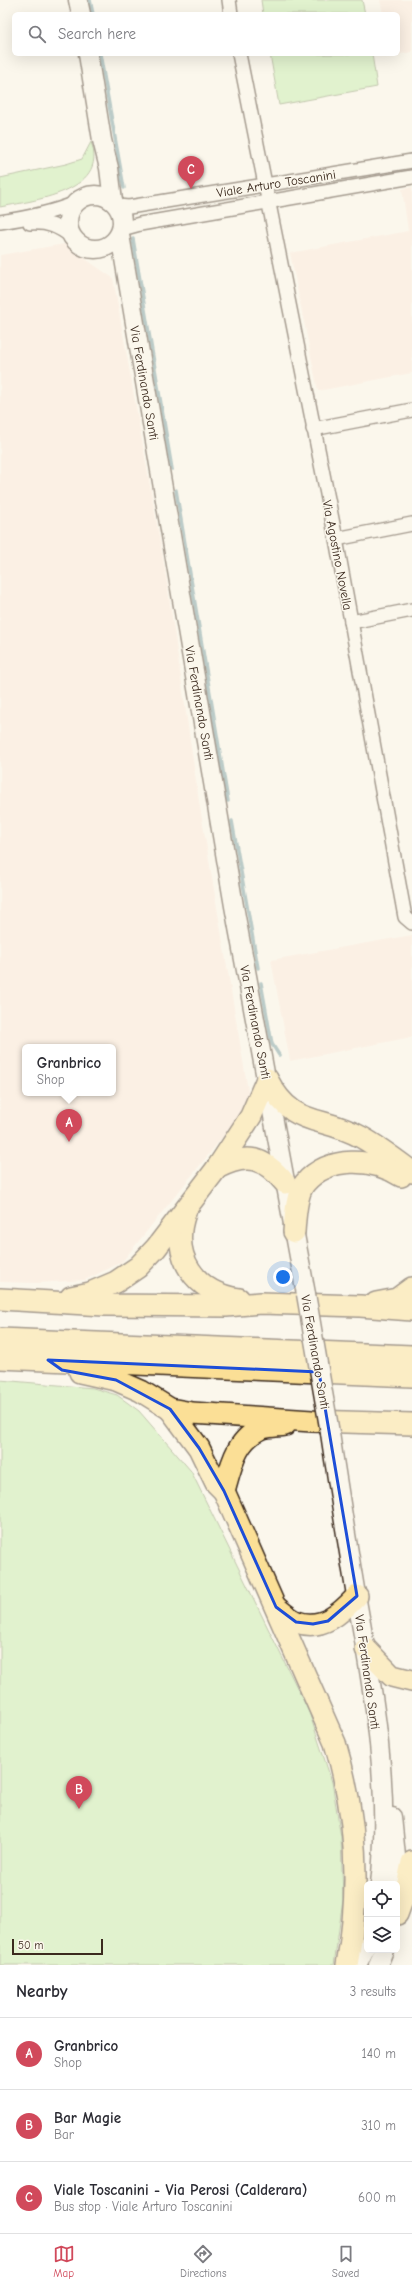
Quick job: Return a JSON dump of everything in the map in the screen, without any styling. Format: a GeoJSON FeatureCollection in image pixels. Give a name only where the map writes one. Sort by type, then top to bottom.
{"type":"FeatureCollection","features":[{"type":"Feature","properties":{"kind":"highway"},"geometry":{"type":"LineString","coordinates":[[0,1298],[69,1298],[90,1294],[116,1282],[138,1267],[186,1209],[217,1168],[256,1108],[267,1079]]}},
{"type":"Feature","properties":{"kind":"highway"},"geometry":{"type":"LineString","coordinates":[[267,1079],[276,1097],[289,1110],[361,1137],[412,1172]]}},
{"type":"Feature","properties":{"kind":"highway"},"geometry":{"type":"LineString","coordinates":[[217,1168],[237,1159],[255,1159],[269,1165],[285,1183]]}},
{"type":"Feature","properties":{"kind":"highway"},"geometry":{"type":"LineString","coordinates":[[294,1232],[296,1207],[304,1184],[316,1174],[334,1165],[354,1162],[374,1164],[392,1170],[412,1185]]}},
{"type":"Feature","properties":{"kind":"highway"},"geometry":{"type":"LineString","coordinates":[[186,1209],[180,1226],[181,1250],[188,1268],[207,1289],[218,1294],[261,1303]]}},
{"type":"Feature","properties":{"kind":"highway"},"geometry":{"type":"LineString","coordinates":[[360,1306],[397,1299],[412,1288]]}},
{"type":"Feature","properties":{"kind":"highway"},"geometry":{"type":"LineString","coordinates":[[0,1298],[104,1305],[226,1306],[261,1303],[360,1306],[412,1310]]}},
{"type":"Feature","properties":{"kind":"highway"},"geometry":{"type":"LineString","coordinates":[[0,1339],[412,1356]]}},
{"type":"Feature","properties":{"kind":"highway"},"geometry":{"type":"LineString","coordinates":[[0,1358],[412,1376]]}},
{"type":"Feature","properties":{"kind":"highway"},"geometry":{"type":"LineString","coordinates":[[48,1360],[62,1370],[104,1376],[128,1384],[170,1409],[192,1413],[406,1426]]}},
{"type":"Feature","properties":{"kind":"highway"},"geometry":{"type":"LineString","coordinates":[[170,1409],[199,1448],[216,1482],[224,1491],[335,1743],[346,1780],[354,1830],[355,1867],[353,1921],[347,1965]]}},
{"type":"Feature","properties":{"kind":"highway"},"geometry":{"type":"LineString","coordinates":[[224,1491],[231,1462],[243,1442],[263,1428],[312,1421]]}},
{"type":"Feature","properties":{"kind":"highway"},"geometry":{"type":"LineString","coordinates":[[276,1607],[296,1622],[313,1624],[328,1621],[345,1609],[357,1596]]}},
{"type":"Feature","properties":{"kind":"highway"},"geometry":{"type":"LineString","coordinates":[[366,1649],[392,1676],[412,1681]]}},
{"type":"Feature","properties":{"kind":"highway"},"geometry":{"type":"LineString","coordinates":[[400,1906],[407,1887],[412,1862]]}},
{"type":"Feature","properties":{"kind":"main road"},"geometry":{"type":"LineString","coordinates":[[78,0],[81,12]]}},
{"type":"Feature","properties":{"kind":"main road"},"geometry":{"type":"LineString","coordinates":[[88,56],[102,140],[110,168],[115,203],[122,214],[121,232],[110,246],[97,250],[82,247],[72,237],[68,227],[69,216],[81,200],[93,188],[100,170],[102,140]]}},
{"type":"Feature","properties":{"kind":"main road"},"geometry":{"type":"LineString","coordinates":[[81,200],[102,196],[115,203]]}},
{"type":"Feature","properties":{"kind":"main road","name":"Via Ferdinando Santi"},"geometry":{"type":"LineString","coordinates":[[121,232],[126,277],[236,913],[330,1433],[366,1649],[381,1767]]}},
{"type":"Feature","properties":{"kind":"main road","name":"Via Ferdinando Santi"},"geometry":{"type":"LineString","coordinates":[[97,250],[115,262],[126,277]]}},
{"type":"Feature","properties":{"kind":"main road"},"geometry":{"type":"LineString","coordinates":[[380,1881],[383,1849],[381,1767]]}},
{"type":"Feature","properties":{"kind":"main road"},"geometry":{"type":"LineString","coordinates":[[381,1767],[395,1842],[398,1881]]}},
{"type":"Feature","properties":{"kind":"main road"},"geometry":{"type":"LineString","coordinates":[[357,1965],[364,1951]]}},
{"type":"Feature","properties":{"kind":"main road"},"geometry":{"type":"LineString","coordinates":[[378,1965],[383,1953]]}},
{"type":"Feature","properties":{"kind":"street"},"geometry":{"type":"LineString","coordinates":[[228,0],[231,12]]}},
{"type":"Feature","properties":{"kind":"street","name":"Via Agostino Novella"},"geometry":{"type":"LineString","coordinates":[[239,56],[336,539],[405,917],[412,923]]}},
{"type":"Feature","properties":{"kind":"street","name":"Viale Arturo Toscanini"},"geometry":{"type":"LineString","coordinates":[[115,203],[129,208],[412,162]]}},
{"type":"Feature","properties":{"kind":"street","name":"Viale Arturo Toscanini"},"geometry":{"type":"LineString","coordinates":[[121,232],[140,224],[412,177]]}},
{"type":"Feature","properties":{"kind":"street"},"geometry":{"type":"LineString","coordinates":[[0,222],[29,218],[58,210],[81,200]]}},
{"type":"Feature","properties":{"kind":"street"},"geometry":{"type":"LineString","coordinates":[[0,222],[48,223],[58,227],[72,237]]}},
{"type":"Feature","properties":{"kind":"street"},"geometry":{"type":"LineString","coordinates":[[313,429],[412,410]]}},
{"type":"Feature","properties":{"kind":"street"},"geometry":{"type":"LineString","coordinates":[[336,539],[412,524]]}},
{"type":"Feature","properties":{"kind":"street"},"geometry":{"type":"LineString","coordinates":[[351,622],[412,610]]}},
{"type":"Feature","properties":{"kind":"highlighted area"},"geometry":{"type":"Polygon","coordinates":[[[48,1360],[319,1372],[357,1596],[328,1621],[313,1624],[296,1622],[276,1607],[224,1491],[199,1448],[170,1409],[116,1380],[62,1370],[48,1360]]]}},
{"type":"Feature","properties":{"kind":"shaded area"},"geometry":{"type":"Polygon","coordinates":[[[380,0],[412,0],[412,52],[400,54],[400,12],[383,12],[380,0]]]}},
{"type":"Feature","properties":{"kind":"shaded area"},"geometry":{"type":"Polygon","coordinates":[[[412,187],[412,373],[318,391],[290,253],[408,231],[402,189],[412,187]]]}},
{"type":"Feature","properties":{"kind":"shaded area"},"geometry":{"type":"Polygon","coordinates":[[[64,244],[113,278],[165,569],[199,801],[249,1096],[234,1123],[122,1262],[85,1280],[37,1283],[0,1282],[0,255],[64,244]]]}},
{"type":"Feature","properties":{"kind":"shaded area"},"geometry":{"type":"Polygon","coordinates":[[[412,935],[412,1037],[290,1061],[271,960],[412,935]]]}},
{"type":"Feature","properties":{"kind":"green space"},"geometry":{"type":"Polygon","coordinates":[[[261,0],[362,0],[365,12],[263,12],[261,0]]]}},
{"type":"Feature","properties":{"kind":"green space"},"geometry":{"type":"Polygon","coordinates":[[[270,56],[372,56],[377,87],[279,105],[270,56]]]}},
{"type":"Feature","properties":{"kind":"green space"},"geometry":{"type":"Polygon","coordinates":[[[91,142],[94,159],[89,172],[79,183],[64,191],[47,197],[0,207],[0,178],[66,164],[82,159],[91,142]]]}},
{"type":"Feature","properties":{"kind":"green space"},"geometry":{"type":"Polygon","coordinates":[[[0,1380],[93,1388],[117,1395],[139,1411],[191,1471],[309,1712],[332,1782],[341,1837],[343,1900],[334,1965],[0,1965],[0,1380]]]}},
{"type":"Feature","properties":{"kind":"waterway"},"geometry":{"type":"LineString","coordinates":[[90,0],[93,12]]}},
{"type":"Feature","properties":{"kind":"waterway"},"geometry":{"type":"LineString","coordinates":[[100,56],[124,188]]}},
{"type":"Feature","properties":{"kind":"waterway"},"geometry":{"type":"LineString","coordinates":[[133,239],[172,469]]}},
{"type":"Feature","properties":{"kind":"waterway"},"geometry":{"type":"LineString","coordinates":[[176,490],[228,801]]}},
{"type":"Feature","properties":{"kind":"waterway"},"geometry":{"type":"LineString","coordinates":[[232,821],[258,968]]}},
{"type":"Feature","properties":{"kind":"waterway"},"geometry":{"type":"LineString","coordinates":[[261,983],[272,1044],[279,1055]]}},
{"type":"Feature","properties":{"kind":"place","name":"Viale Toscanini - Via Perosi (Calderara)"},"geometry":{"type":"Point","coordinates":[191,189]}},
{"type":"Feature","properties":{"kind":"place","name":"Granbrico"},"geometry":{"type":"Point","coordinates":[69,1142]}},
{"type":"Feature","properties":{"kind":"place","name":"Bar Magie"},"geometry":{"type":"Point","coordinates":[79,1809]}}]}
